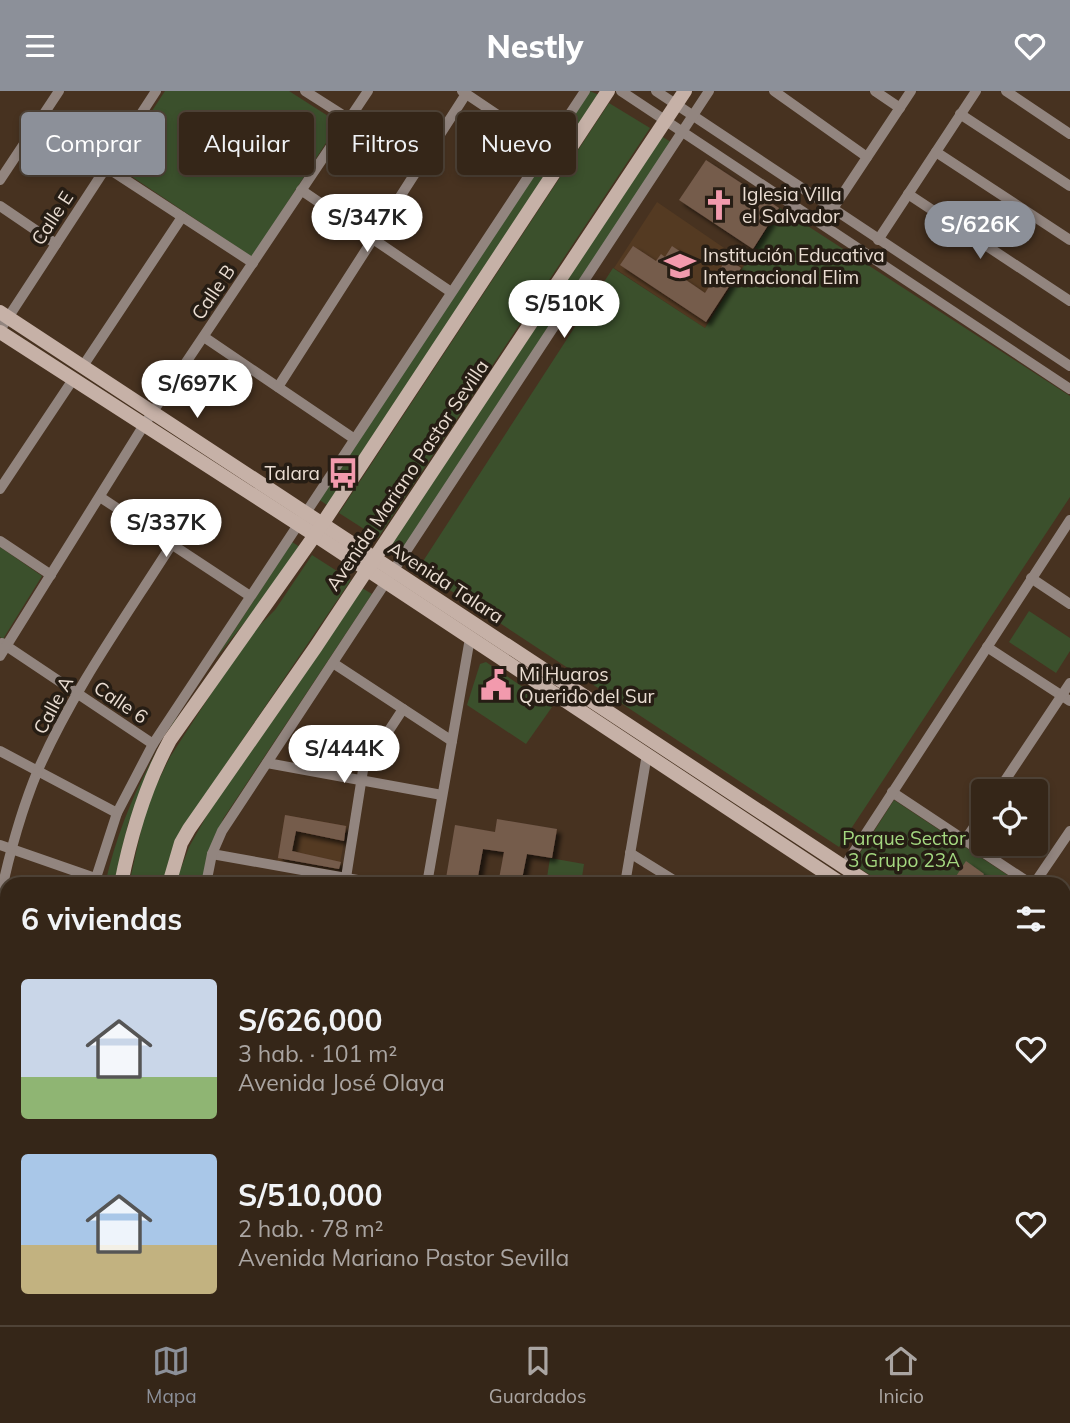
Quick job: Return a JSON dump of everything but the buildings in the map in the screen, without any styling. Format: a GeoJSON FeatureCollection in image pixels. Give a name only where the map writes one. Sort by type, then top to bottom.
{"type":"FeatureCollection","features":[{"type":"Feature","properties":{"kind":"street"},"geometry":{"type":"LineString","coordinates":[[0,180],[59,91]]}},
{"type":"Feature","properties":{"kind":"street"},"geometry":{"type":"LineString","coordinates":[[305,91],[338,112]]}},
{"type":"Feature","properties":{"kind":"street","name":"Calle B"},"geometry":{"type":"LineString","coordinates":[[354,112],[368,91]]}},
{"type":"Feature","properties":{"kind":"street"},"geometry":{"type":"LineString","coordinates":[[571,112],[585,91]]}},
{"type":"Feature","properties":{"kind":"street"},"geometry":{"type":"LineString","coordinates":[[123,877],[135,822],[153,772],[170,740],[319,529],[608,91]]}},
{"type":"Feature","properties":{"kind":"street"},"geometry":{"type":"LineString","coordinates":[[621,91],[1070,389]]}},
{"type":"Feature","properties":{"kind":"street"},"geometry":{"type":"LineString","coordinates":[[656,91],[1070,366]]}},
{"type":"Feature","properties":{"kind":"street","name":"Avenida Mariano Pastor Sevilla"},"geometry":{"type":"LineString","coordinates":[[171,877],[181,843],[189,829],[375,558],[685,91]]}},
{"type":"Feature","properties":{"kind":"street","name":"Avenida Mariano Pastor Sevilla"},"geometry":{"type":"LineString","coordinates":[[207,877],[212,854],[222,831],[709,91]]}},
{"type":"Feature","properties":{"kind":"street"},"geometry":{"type":"LineString","coordinates":[[774,91],[867,157]]}},
{"type":"Feature","properties":{"kind":"street"},"geometry":{"type":"LineString","coordinates":[[875,91],[900,108]]}},
{"type":"Feature","properties":{"kind":"street"},"geometry":{"type":"LineString","coordinates":[[832,210],[911,91]]}},
{"type":"Feature","properties":{"kind":"street"},"geometry":{"type":"LineString","coordinates":[[878,240],[976,91]]}},
{"type":"Feature","properties":{"kind":"street"},"geometry":{"type":"LineString","coordinates":[[1006,91],[1070,134]]}},
{"type":"Feature","properties":{"kind":"street","name":"Calle E"},"geometry":{"type":"LineString","coordinates":[[140,112],[153,92]]}},
{"type":"Feature","properties":{"kind":"street"},"geometry":{"type":"LineString","coordinates":[[278,387],[464,92],[494,112]]}},
{"type":"Feature","properties":{"kind":"street"},"geometry":{"type":"LineString","coordinates":[[960,114],[1070,187]]}},
{"type":"Feature","properties":{"kind":"street","name":"Calle B"},"geometry":{"type":"LineString","coordinates":[[0,656],[3,644],[51,575],[144,425],[328,151]]}},
{"type":"Feature","properties":{"kind":"street"},"geometry":{"type":"LineString","coordinates":[[936,152],[1070,240]]}},
{"type":"Feature","properties":{"kind":"street","name":"Calle E"},"geometry":{"type":"LineString","coordinates":[[0,331],[4,314],[56,244],[101,175]]}},
{"type":"Feature","properties":{"kind":"street"},"geometry":{"type":"LineString","coordinates":[[118,175],[253,263]]}},
{"type":"Feature","properties":{"kind":"street"},"geometry":{"type":"LineString","coordinates":[[95,877],[117,813],[153,744],[529,175]]}},
{"type":"Feature","properties":{"kind":"street"},"geometry":{"type":"LineString","coordinates":[[302,190],[450,292]]}},
{"type":"Feature","properties":{"kind":"street"},"geometry":{"type":"LineString","coordinates":[[908,194],[1070,302]]}},
{"type":"Feature","properties":{"kind":"street"},"geometry":{"type":"LineString","coordinates":[[0,206],[56,244]]}},
{"type":"Feature","properties":{"kind":"street"},"geometry":{"type":"LineString","coordinates":[[83,366],[182,217]]}},
{"type":"Feature","properties":{"kind":"street","name":"Avenida Talara"},"geometry":{"type":"LineString","coordinates":[[4,314],[154,412],[319,529],[375,558],[859,877]]}},
{"type":"Feature","properties":{"kind":"street","name":"Avenida Talara"},"geometry":{"type":"LineString","coordinates":[[0,331],[72,381],[301,517]]}},
{"type":"Feature","properties":{"kind":"street"},"geometry":{"type":"LineString","coordinates":[[204,337],[353,438]]}},
{"type":"Feature","properties":{"kind":"street"},"geometry":{"type":"LineString","coordinates":[[1026,360],[1036,344]]}},
{"type":"Feature","properties":{"kind":"street"},"geometry":{"type":"LineString","coordinates":[[0,489],[72,381]]}},
{"type":"Feature","properties":{"kind":"street"},"geometry":{"type":"LineString","coordinates":[[100,497],[250,596]]}},
{"type":"Feature","properties":{"kind":"street"},"geometry":{"type":"LineString","coordinates":[[844,867],[1070,520]]}},
{"type":"Feature","properties":{"kind":"street","name":"Avenida Talara"},"geometry":{"type":"LineString","coordinates":[[319,529],[366,571],[647,754],[829,877]]}},
{"type":"Feature","properties":{"kind":"street"},"geometry":{"type":"LineString","coordinates":[[0,541],[51,575]]}},
{"type":"Feature","properties":{"kind":"street","name":"Calle A"},"geometry":{"type":"LineString","coordinates":[[2,877],[5,847],[38,771],[77,693],[172,544]]}},
{"type":"Feature","properties":{"kind":"street"},"geometry":{"type":"LineString","coordinates":[[1031,578],[1070,604]]}},
{"type":"Feature","properties":{"kind":"street"},"geometry":{"type":"LineString","coordinates":[[428,877],[470,638]]}},
{"type":"Feature","properties":{"kind":"street","name":"Calle 6"},"geometry":{"type":"LineString","coordinates":[[3,644],[153,744]]}},
{"type":"Feature","properties":{"kind":"street"},"geometry":{"type":"LineString","coordinates":[[987,647],[1066,698]]}},
{"type":"Feature","properties":{"kind":"street"},"geometry":{"type":"LineString","coordinates":[[333,663],[452,741]]}},
{"type":"Feature","properties":{"kind":"street"},"geometry":{"type":"LineString","coordinates":[[1007,779],[1066,698],[1070,684]]}},
{"type":"Feature","properties":{"kind":"street"},"geometry":{"type":"LineString","coordinates":[[346,877],[363,770],[402,709]]}},
{"type":"Feature","properties":{"kind":"street"},"geometry":{"type":"LineString","coordinates":[[0,751],[117,813]]}},
{"type":"Feature","properties":{"kind":"street"},"geometry":{"type":"LineString","coordinates":[[626,877],[647,754]]}},
{"type":"Feature","properties":{"kind":"street"},"geometry":{"type":"LineString","coordinates":[[267,763],[360,783],[442,795]]}},
{"type":"Feature","properties":{"kind":"street"},"geometry":{"type":"LineString","coordinates":[[892,792],[1022,877]]}},
{"type":"Feature","properties":{"kind":"street"},"geometry":{"type":"LineString","coordinates":[[965,840],[971,831]]}},
{"type":"Feature","properties":{"kind":"street"},"geometry":{"type":"LineString","coordinates":[[1038,877],[1070,831]]}},
{"type":"Feature","properties":{"kind":"street"},"geometry":{"type":"LineString","coordinates":[[5,847],[84,877]]}},
{"type":"Feature","properties":{"kind":"street"},"geometry":{"type":"LineString","coordinates":[[630,853],[669,877]]}},
{"type":"Feature","properties":{"kind":"street"},"geometry":{"type":"LineString","coordinates":[[212,854],[325,877]]}},
{"type":"Feature","properties":{"kind":"shaded area","name":"Institución Educativa Internacional Elim"},"geometry":{"type":"Polygon","coordinates":[[[657,202],[746,263],[705,328],[614,268],[657,202]]]}},
{"type":"Feature","properties":{"kind":"shaded area"},"geometry":{"type":"Polygon","coordinates":[[[285,815],[347,826],[338,874],[277,863],[285,815]]]}},
{"type":"Feature","properties":{"kind":"green space"},"geometry":{"type":"Polygon","coordinates":[[[165,91],[289,91],[328,116],[328,140],[314,162],[314,112],[179,112],[179,175],[305,175],[252,257],[129,175],[165,175],[165,112],[151,112],[165,91]]]}},
{"type":"Feature","properties":{"kind":"green space"},"geometry":{"type":"Polygon","coordinates":[[[590,91],[599,95],[576,130],[576,112],[590,91]]]}},
{"type":"Feature","properties":{"kind":"green space"},"geometry":{"type":"Polygon","coordinates":[[[609,103],[650,128],[378,538],[339,513],[562,175],[576,175],[576,153],[609,103]]]}},
{"type":"Feature","properties":{"kind":"green space"},"geometry":{"type":"Polygon","coordinates":[[[661,136],[671,142],[401,552],[389,545],[661,136]]]}},
{"type":"Feature","properties":{"kind":"green space"},"geometry":{"type":"Polygon","coordinates":[[[534,175],[546,175],[327,505],[318,499],[534,175]]]}},
{"type":"Feature","properties":{"kind":"green space"},"geometry":{"type":"Polygon","coordinates":[[[780,208],[1070,396],[1070,497],[839,847],[418,569],[613,268],[705,328],[780,208]]]}},
{"type":"Feature","properties":{"kind":"green space"},"geometry":{"type":"Polygon","coordinates":[[[292,542],[300,547],[270,591],[216,658],[292,542]]]}},
{"type":"Feature","properties":{"kind":"green space"},"geometry":{"type":"Polygon","coordinates":[[[0,547],[42,576],[3,639],[0,637],[0,547]]]}},
{"type":"Feature","properties":{"kind":"green space"},"geometry":{"type":"Polygon","coordinates":[[[312,555],[351,580],[192,814],[167,877],[131,877],[147,804],[170,757],[248,637],[275,610],[312,555]]]}},
{"type":"Feature","properties":{"kind":"green space"},"geometry":{"type":"Polygon","coordinates":[[[362,588],[372,594],[223,819],[203,877],[178,877],[189,847],[211,808],[362,588]]]}},
{"type":"Feature","properties":{"kind":"green space"},"geometry":{"type":"Polygon","coordinates":[[[1029,611],[1070,638],[1070,651],[1056,673],[1009,642],[1029,611]]]}},
{"type":"Feature","properties":{"kind":"green space","name":"Mi Huaros Querido del Sur"},"geometry":{"type":"Polygon","coordinates":[[[486,662],[552,707],[526,744],[467,705],[480,664],[486,662]]]}},
{"type":"Feature","properties":{"kind":"green space"},"geometry":{"type":"Polygon","coordinates":[[[178,715],[128,824],[116,877],[107,877],[125,817],[154,756],[178,715]]]}},
{"type":"Feature","properties":{"kind":"green space","name":"Parque Sector 3 Grupo 23A"},"geometry":{"type":"Polygon","coordinates":[[[894,800],[971,851],[971,856],[979,856],[1010,877],[873,877],[853,864],[894,800]]]}},
{"type":"Feature","properties":{"kind":"green space"},"geometry":{"type":"Polygon","coordinates":[[[550,858],[584,864],[582,877],[547,877],[550,858]]]}},
{"type":"Feature","properties":{"kind":"place","name":"Iglesia Villa el Salvador"},"geometry":{"type":"Point","coordinates":[719,205]}},
{"type":"Feature","properties":{"kind":"place","name":"Institución Educativa Internacional Elim"},"geometry":{"type":"Point","coordinates":[680,266]}},
{"type":"Feature","properties":{"kind":"place","name":"Talara"},"geometry":{"type":"Point","coordinates":[343,473]}},
{"type":"Feature","properties":{"kind":"place","name":"Mi Huaros Querido del Sur"},"geometry":{"type":"Point","coordinates":[496,685]}}]}
